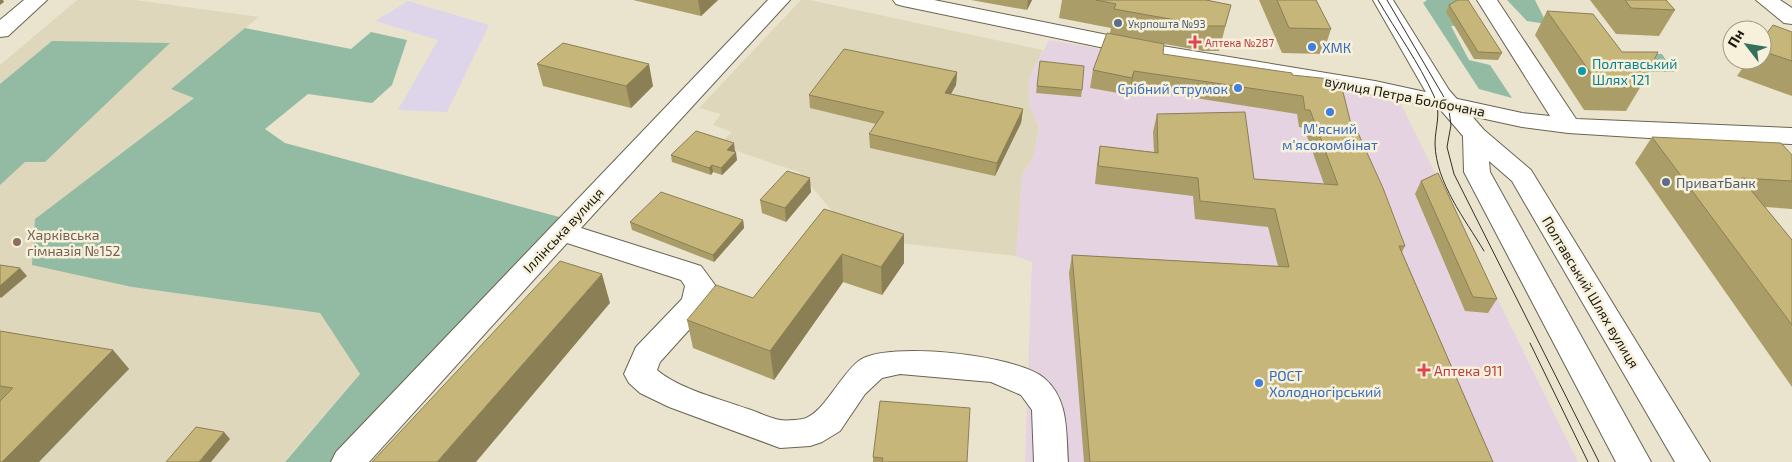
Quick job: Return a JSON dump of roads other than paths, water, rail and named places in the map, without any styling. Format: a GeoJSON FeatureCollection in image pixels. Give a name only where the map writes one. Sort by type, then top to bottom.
{"type":"FeatureCollection","features":[{"type":"Feature","properties":{"kind":"street"},"geometry":{"type":"LineString","coordinates":[[0,31],[37,0]]}},
{"type":"Feature","properties":{"kind":"street","name":"Іллінська вулиця"},"geometry":{"type":"LineString","coordinates":[[348,462],[677,107],[780,0]]}},
{"type":"Feature","properties":{"kind":"street","name":"вулиця Петра Болбочана"},"geometry":{"type":"LineString","coordinates":[[904,0],[1162,53],[1375,88],[1522,120],[1568,126],[1792,136]]}},
{"type":"Feature","properties":{"kind":"street","name":"Полтавський Шлях вулиця"},"geometry":{"type":"LineString","coordinates":[[1383,0],[1434,88],[1475,135],[1522,176],[1693,462]]}},
{"type":"Feature","properties":{"kind":"street"},"geometry":{"type":"LineString","coordinates":[[1486,0],[1568,126]]}},
{"type":"Feature","properties":{"kind":"street"},"geometry":{"type":"LineString","coordinates":[[1766,0],[1792,18]]}},
{"type":"Feature","properties":{"kind":"street"},"geometry":{"type":"LineString","coordinates":[[1475,135],[1477,172],[1634,462]]}},
{"type":"Feature","properties":{"kind":"street"},"geometry":{"type":"LineString","coordinates":[[562,232],[691,273],[700,285],[696,303],[648,356],[640,374],[658,388],[780,434],[810,432],[828,421],[854,385],[872,368],[900,362],[994,370],[1032,386],[1048,408],[1051,462]]}},
{"type":"Feature","properties":{"kind":"tram line"},"geometry":{"type":"LineString","coordinates":[[1378,0],[1434,96],[1438,108],[1435,144],[1440,173],[1460,213],[1484,251]]}},
{"type":"Feature","properties":{"kind":"tram line"},"geometry":{"type":"LineString","coordinates":[[1387,0],[1448,104],[1451,125],[1447,147],[1454,174],[1599,462]]}},
{"type":"Feature","properties":{"kind":"tram line"},"geometry":{"type":"LineString","coordinates":[[1530,343],[1588,462]]}},
{"type":"Feature","properties":{"kind":"place","name":"Укрпошта №93"},"geometry":{"type":"Point","coordinates":[1118,23]}},
{"type":"Feature","properties":{"kind":"place","name":"Аптека №287"},"geometry":{"type":"Point","coordinates":[1195,42]}},
{"type":"Feature","properties":{"kind":"place","name":"ХМК"},"geometry":{"type":"Point","coordinates":[1312,47]}},
{"type":"Feature","properties":{"kind":"place","name":"Полтавський Шлях 121"},"geometry":{"type":"Point","coordinates":[1582,71]}},
{"type":"Feature","properties":{"kind":"place","name":"Срібний струмок"},"geometry":{"type":"Point","coordinates":[1238,88]}},
{"type":"Feature","properties":{"kind":"place","name":"М'ясний м'ясокомбінат"},"geometry":{"type":"Point","coordinates":[1330,112]}},
{"type":"Feature","properties":{"kind":"place","name":"ПриватБанк"},"geometry":{"type":"Point","coordinates":[1666,182]}},
{"type":"Feature","properties":{"kind":"place","name":"Харківська гімназія №152"},"geometry":{"type":"Point","coordinates":[17,242]}},
{"type":"Feature","properties":{"kind":"place","name":"Аптека 911"},"geometry":{"type":"Point","coordinates":[1424,370]}},
{"type":"Feature","properties":{"kind":"place","name":"РОСТ Холодногірський"},"geometry":{"type":"Point","coordinates":[1259,383]}}]}
